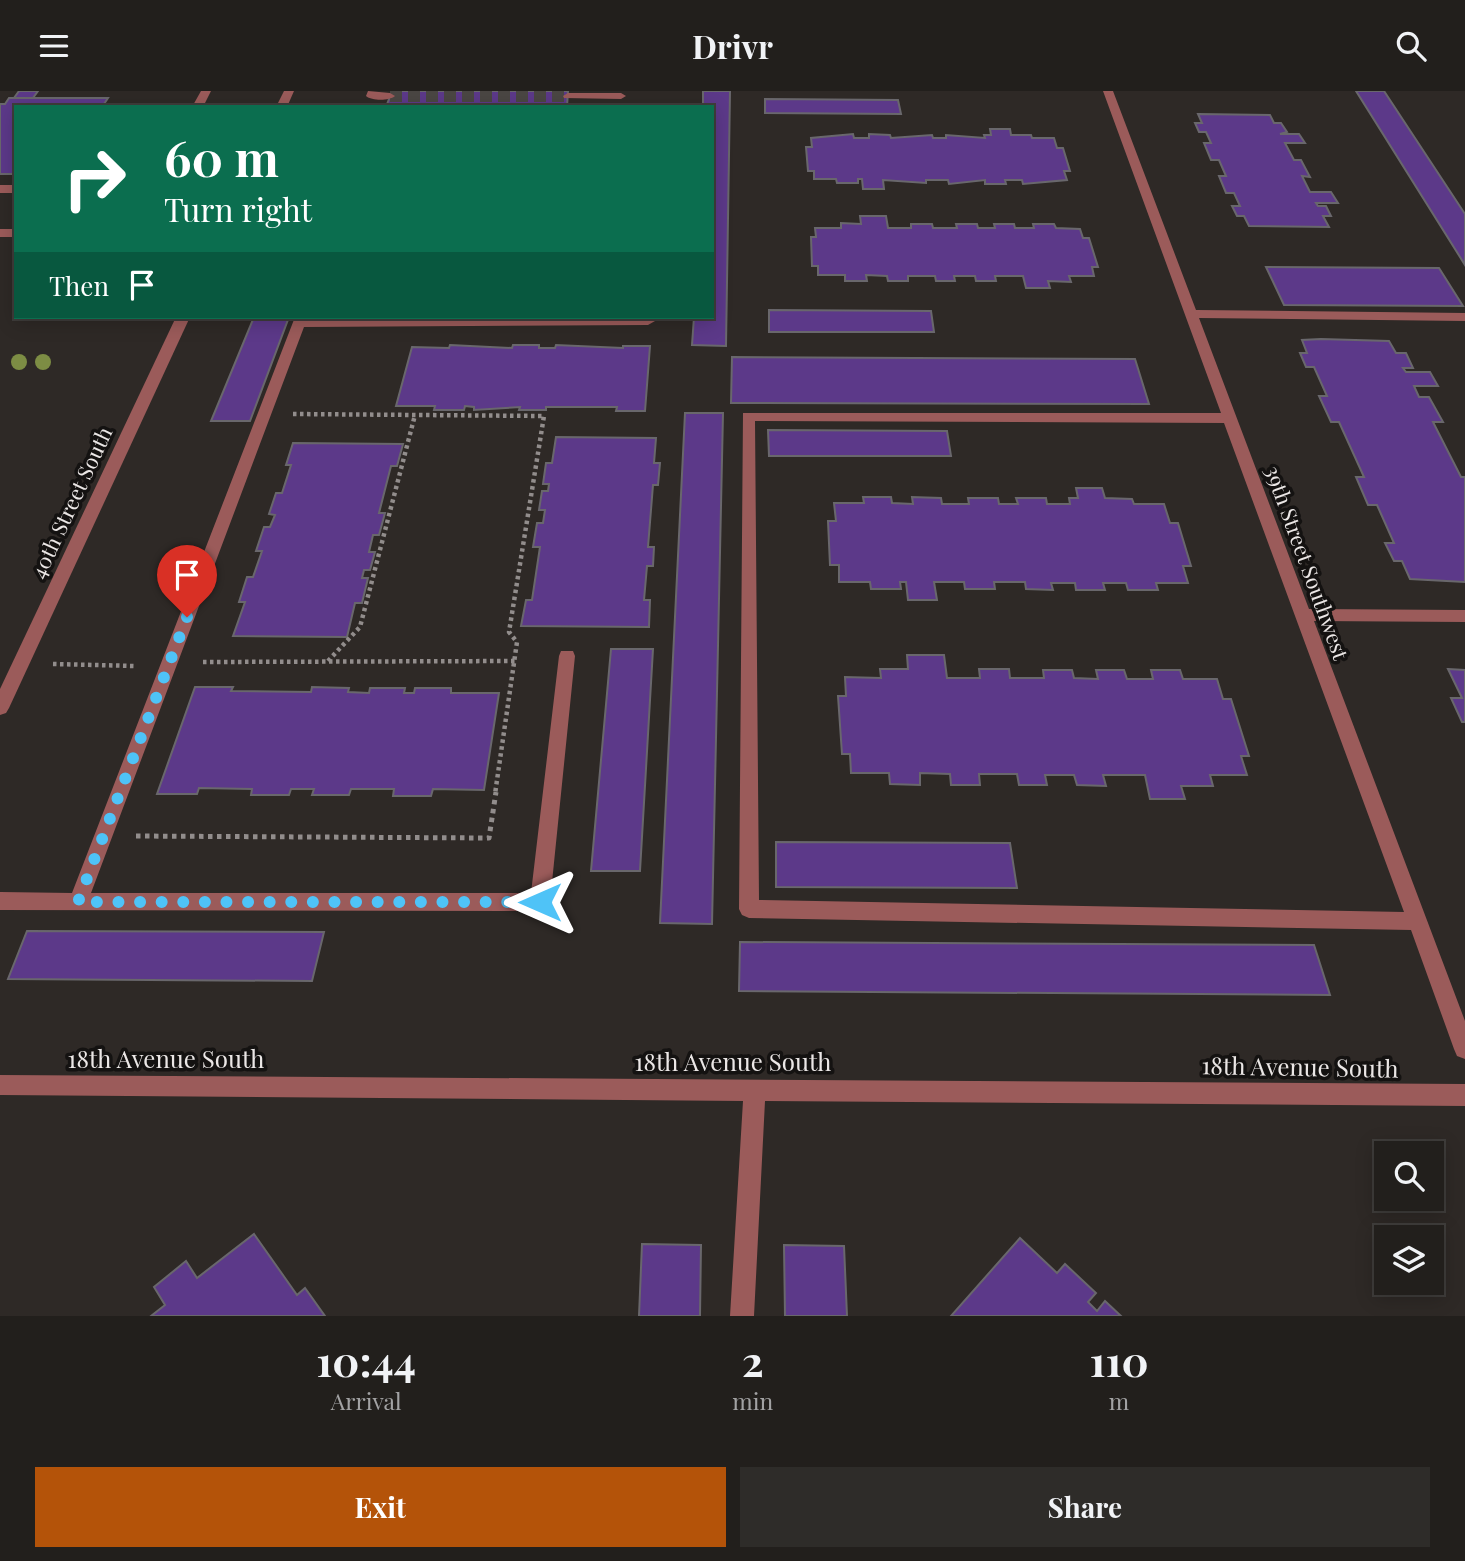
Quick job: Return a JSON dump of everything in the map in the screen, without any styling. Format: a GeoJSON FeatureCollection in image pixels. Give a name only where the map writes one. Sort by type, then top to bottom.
{"type":"FeatureCollection","features":[{"type":"Feature","properties":{"kind":"street"},"geometry":{"type":"LineString","coordinates":[[373,91],[371,96],[390,96]]}},
{"type":"Feature","properties":{"kind":"street","name":"39th Street Southwest"},"geometry":{"type":"LineString","coordinates":[[1108,91],[1465,1049]]}},
{"type":"Feature","properties":{"kind":"street"},"geometry":{"type":"LineString","coordinates":[[568,96],[621,98]]}},
{"type":"Feature","properties":{"kind":"street"},"geometry":{"type":"LineString","coordinates":[[1191,314],[1465,317]]}},
{"type":"Feature","properties":{"kind":"street","name":"40th Street South"},"geometry":{"type":"LineString","coordinates":[[0,708],[182,319]]}},
{"type":"Feature","properties":{"kind":"street"},"geometry":{"type":"LineString","coordinates":[[78,902],[300,320],[648,319]]}},
{"type":"Feature","properties":{"kind":"street"},"geometry":{"type":"LineString","coordinates":[[1230,418],[748,416],[749,909],[1417,921]]}},
{"type":"Feature","properties":{"kind":"street"},"geometry":{"type":"LineString","coordinates":[[1304,615],[1465,616]]}},
{"type":"Feature","properties":{"kind":"street"},"geometry":{"type":"LineString","coordinates":[[0,901],[540,902],[567,656]]}},
{"type":"Feature","properties":{"kind":"street","name":"18th Avenue South"},"geometry":{"type":"LineString","coordinates":[[0,1085],[1465,1095]]}},
{"type":"Feature","properties":{"kind":"street"},"geometry":{"type":"LineString","coordinates":[[742,1316],[755,1089]]}},
{"type":"Feature","properties":{"kind":"path"},"geometry":{"type":"LineString","coordinates":[[103,836],[489,838],[516,661],[517,642],[509,632],[544,416],[264,414]]}},
{"type":"Feature","properties":{"kind":"path"},"geometry":{"type":"LineString","coordinates":[[327,661],[360,627],[415,415]]}},
{"type":"Feature","properties":{"kind":"path"},"geometry":{"type":"LineString","coordinates":[[20,664],[167,668],[210,661],[516,661]]}},
{"type":"Feature","properties":{"kind":"building"},"geometry":{"type":"Polygon","coordinates":[[[19,91],[38,91],[33,98],[14,98],[19,91]]]}},
{"type":"Feature","properties":{"kind":"building"},"geometry":{"type":"Polygon","coordinates":[[[392,91],[568,91],[567,105],[387,105],[392,91]]]}},
{"type":"Feature","properties":{"kind":"building"},"geometry":{"type":"Polygon","coordinates":[[[703,91],[730,91],[726,346],[692,345],[694,319],[714,319],[714,105],[703,105],[703,91]]]}},
{"type":"Feature","properties":{"kind":"building"},"geometry":{"type":"Polygon","coordinates":[[[1356,91],[1384,91],[1465,214],[1465,265],[1356,91]]]}},
{"type":"Feature","properties":{"kind":"building"},"geometry":{"type":"Polygon","coordinates":[[[9,98],[108,98],[104,104],[136,105],[14,105],[14,174],[0,174],[0,104],[5,104],[9,98]]]}},
{"type":"Feature","properties":{"kind":"building"},"geometry":{"type":"Polygon","coordinates":[[[765,99],[898,100],[901,114],[765,113],[765,99]]]}},
{"type":"Feature","properties":{"kind":"building"},"geometry":{"type":"Polygon","coordinates":[[[1198,114],[1270,115],[1274,123],[1281,123],[1287,132],[1280,134],[1299,134],[1305,143],[1285,143],[1294,160],[1301,160],[1310,177],[1302,176],[1310,192],[1331,192],[1338,203],[1316,203],[1318,206],[1326,206],[1331,216],[1323,216],[1329,227],[1249,226],[1244,216],[1237,216],[1232,206],[1240,206],[1234,193],[1226,193],[1219,176],[1226,176],[1219,160],[1211,160],[1204,143],[1211,143],[1206,132],[1199,132],[1195,123],[1202,123],[1198,114]]]}},
{"type":"Feature","properties":{"kind":"building"},"geometry":{"type":"Polygon","coordinates":[[[990,129],[1010,129],[1011,135],[1031,135],[1032,138],[1054,138],[1057,148],[1063,148],[1070,171],[1064,171],[1067,180],[1023,184],[1022,180],[1005,180],[1006,184],[985,184],[985,180],[949,184],[948,180],[926,180],[926,183],[883,180],[884,189],[863,189],[862,179],[858,179],[858,183],[837,183],[836,179],[814,179],[814,171],[808,171],[806,147],[812,147],[811,138],[853,134],[854,138],[869,138],[869,134],[890,135],[891,138],[932,135],[933,138],[946,138],[946,135],[985,138],[984,135],[991,135],[990,129]]]}},
{"type":"Feature","properties":{"kind":"building"},"geometry":{"type":"Polygon","coordinates":[[[860,216],[886,216],[888,228],[932,224],[933,228],[957,228],[956,224],[977,224],[978,228],[995,228],[994,224],[1014,224],[1015,228],[1034,228],[1033,224],[1054,224],[1056,228],[1080,229],[1083,238],[1089,238],[1098,267],[1092,267],[1094,276],[1069,276],[1071,282],[1048,281],[1050,288],[1026,288],[1023,276],[995,276],[996,281],[976,281],[975,276],[954,276],[955,281],[936,281],[935,276],[908,276],[908,281],[888,281],[887,276],[866,275],[867,281],[845,281],[845,275],[818,275],[818,266],[812,266],[811,237],[816,237],[815,228],[841,228],[841,223],[861,224],[860,216]]]}},
{"type":"Feature","properties":{"kind":"building"},"geometry":{"type":"Polygon","coordinates":[[[1266,267],[1439,268],[1463,306],[1284,305],[1266,267]]]}},
{"type":"Feature","properties":{"kind":"building"},"geometry":{"type":"Polygon","coordinates":[[[769,310],[931,311],[934,332],[769,332],[769,310]]]}},
{"type":"Feature","properties":{"kind":"building"},"geometry":{"type":"Polygon","coordinates":[[[253,319],[288,319],[250,421],[211,421],[253,319]]]}},
{"type":"Feature","properties":{"kind":"building"},"geometry":{"type":"Polygon","coordinates":[[[1302,340],[1389,341],[1396,353],[1406,353],[1413,368],[1403,368],[1406,372],[1430,372],[1438,386],[1414,386],[1419,397],[1429,397],[1443,422],[1433,422],[1461,477],[1465,477],[1465,582],[1410,579],[1402,561],[1394,561],[1385,543],[1394,543],[1377,505],[1368,505],[1356,477],[1364,477],[1339,422],[1331,422],[1319,396],[1327,396],[1314,367],[1306,367],[1300,353],[1307,353],[1302,340]]]}},
{"type":"Feature","properties":{"kind":"building"},"geometry":{"type":"Polygon","coordinates":[[[450,345],[512,348],[513,345],[539,345],[539,348],[555,348],[556,345],[623,348],[650,346],[645,411],[616,411],[617,407],[474,410],[474,407],[465,406],[464,410],[434,410],[435,406],[396,406],[412,347],[449,348],[450,345]]]}},
{"type":"Feature","properties":{"kind":"building"},"geometry":{"type":"Polygon","coordinates":[[[732,357],[1135,359],[1149,404],[731,403],[732,357]]]}},
{"type":"Feature","properties":{"kind":"building"},"geometry":{"type":"Polygon","coordinates":[[[685,413],[723,413],[712,924],[660,923],[685,413]]]}},
{"type":"Feature","properties":{"kind":"building"},"geometry":{"type":"Polygon","coordinates":[[[768,430],[947,431],[951,456],[769,456],[768,430]]]}},
{"type":"Feature","properties":{"kind":"building"},"geometry":{"type":"Polygon","coordinates":[[[556,437],[656,438],[654,463],[660,463],[658,485],[653,485],[648,547],[654,547],[653,566],[647,566],[644,600],[650,600],[649,627],[521,626],[526,600],[532,600],[540,547],[533,547],[537,523],[543,523],[545,510],[539,510],[542,491],[548,491],[549,484],[543,484],[546,463],[552,463],[556,437]]]}},
{"type":"Feature","properties":{"kind":"building"},"geometry":{"type":"Polygon","coordinates":[[[293,443],[403,444],[397,466],[391,466],[379,513],[385,513],[379,535],[373,535],[369,552],[375,552],[370,570],[364,570],[362,578],[368,578],[362,603],[355,603],[347,637],[233,636],[245,602],[239,602],[247,577],[253,577],[262,551],[256,551],[264,527],[270,527],[275,515],[269,514],[276,493],[282,493],[291,465],[286,465],[293,443]]]}},
{"type":"Feature","properties":{"kind":"building"},"geometry":{"type":"Polygon","coordinates":[[[1076,488],[1102,488],[1105,498],[1132,499],[1134,504],[1164,504],[1170,523],[1178,523],[1191,566],[1183,566],[1188,583],[1156,583],[1158,590],[1128,590],[1126,583],[1103,583],[1105,590],[1076,590],[1075,583],[1051,583],[1053,590],[1026,589],[1025,582],[994,582],[995,589],[965,589],[964,582],[934,582],[937,600],[908,600],[906,582],[900,582],[901,589],[871,589],[870,582],[839,582],[839,565],[830,565],[828,521],[836,521],[834,503],[864,503],[863,497],[891,497],[892,503],[913,504],[912,497],[941,498],[942,504],[969,504],[968,498],[998,498],[999,504],[1018,504],[1016,498],[1046,498],[1047,504],[1070,504],[1069,498],[1078,498],[1076,488]]]}},
{"type":"Feature","properties":{"kind":"building"},"geometry":{"type":"Polygon","coordinates":[[[611,649],[653,649],[640,871],[591,871],[611,649]]]}},
{"type":"Feature","properties":{"kind":"building"},"geometry":{"type":"Polygon","coordinates":[[[907,655],[944,655],[947,678],[980,678],[979,669],[1009,669],[1010,678],[1044,678],[1043,670],[1072,670],[1074,678],[1098,679],[1096,670],[1124,670],[1127,679],[1153,679],[1151,670],[1180,670],[1183,679],[1217,679],[1223,699],[1231,699],[1249,756],[1241,756],[1247,775],[1210,775],[1213,786],[1181,786],[1185,799],[1150,799],[1145,775],[1103,775],[1106,786],[1077,785],[1074,775],[1045,775],[1047,785],[1019,785],[1017,774],[979,774],[980,785],[951,785],[950,774],[920,773],[920,785],[890,784],[889,773],[851,773],[850,754],[842,754],[838,696],[846,696],[845,677],[881,678],[880,669],[908,669],[907,655]]]}},
{"type":"Feature","properties":{"kind":"building"},"geometry":{"type":"Polygon","coordinates":[[[1448,669],[1465,670],[1465,722],[1462,722],[1451,698],[1462,698],[1448,669]]]}},
{"type":"Feature","properties":{"kind":"building"},"geometry":{"type":"Polygon","coordinates":[[[195,687],[233,687],[231,691],[311,692],[312,687],[349,688],[348,692],[369,693],[370,688],[405,688],[404,693],[414,693],[415,688],[451,688],[451,693],[499,693],[484,790],[433,789],[431,796],[393,796],[394,789],[351,789],[349,795],[312,795],[314,789],[291,789],[289,795],[251,795],[252,789],[199,788],[197,794],[157,794],[195,687]]]}},
{"type":"Feature","properties":{"kind":"building"},"geometry":{"type":"Polygon","coordinates":[[[776,842],[1010,843],[1017,888],[776,887],[776,842]]]}},
{"type":"Feature","properties":{"kind":"building"},"geometry":{"type":"Polygon","coordinates":[[[27,931],[324,932],[312,981],[8,979],[27,931]]]}},
{"type":"Feature","properties":{"kind":"building"},"geometry":{"type":"Polygon","coordinates":[[[740,942],[1314,945],[1330,995],[739,991],[740,942]]]}},
{"type":"Feature","properties":{"kind":"building"},"geometry":{"type":"Polygon","coordinates":[[[254,1234],[297,1295],[305,1288],[325,1316],[151,1316],[165,1305],[154,1287],[186,1261],[197,1278],[254,1234]]]}},
{"type":"Feature","properties":{"kind":"building"},"geometry":{"type":"Polygon","coordinates":[[[1020,1238],[1057,1273],[1065,1264],[1096,1293],[1088,1302],[1097,1311],[1105,1301],[1121,1316],[951,1316],[1020,1238]]]}},
{"type":"Feature","properties":{"kind":"building"},"geometry":{"type":"Polygon","coordinates":[[[642,1244],[701,1245],[700,1316],[639,1316],[642,1244]]]}},
{"type":"Feature","properties":{"kind":"building"},"geometry":{"type":"Polygon","coordinates":[[[784,1245],[844,1246],[847,1316],[785,1316],[784,1245]]]}},
{"type":"Feature","properties":{"kind":"tunnel"},"geometry":{"type":"LineString","coordinates":[[390,96],[568,96]]}},
{"type":"Feature","properties":{"kind":"route"},"geometry":{"type":"LineString","coordinates":[[187,617],[78,902],[540,902]]}}]}
